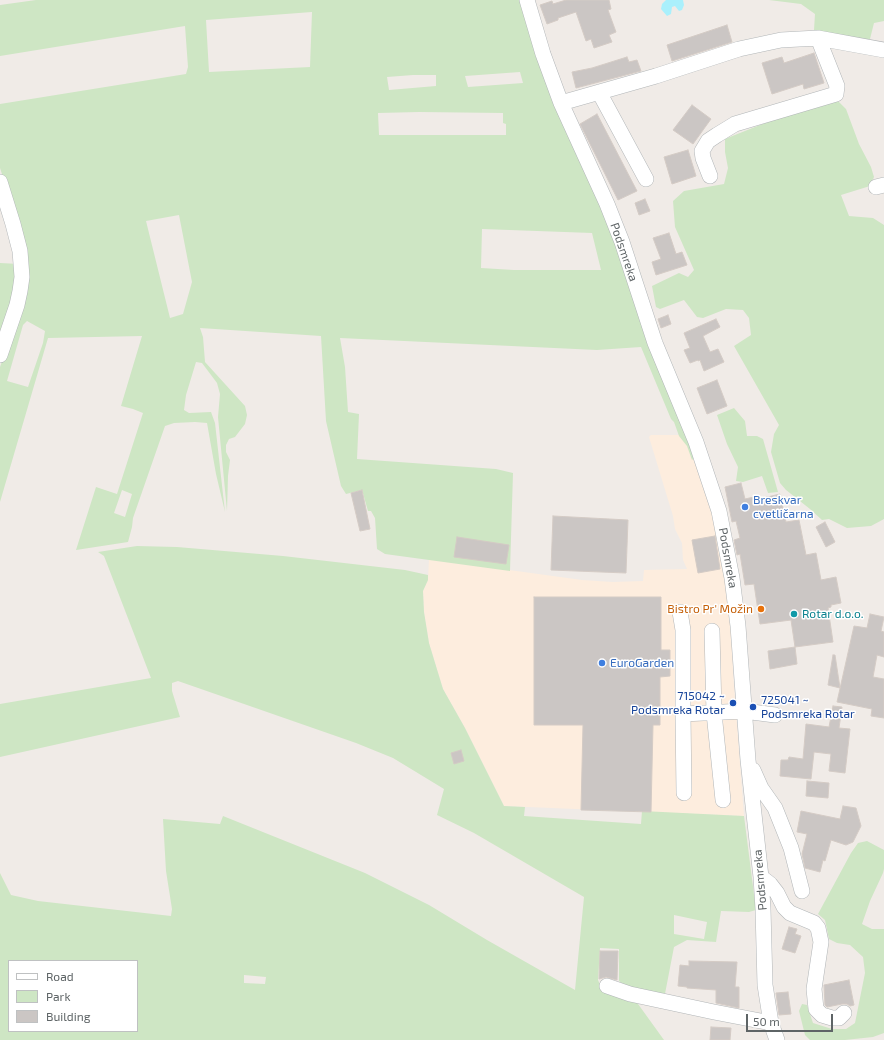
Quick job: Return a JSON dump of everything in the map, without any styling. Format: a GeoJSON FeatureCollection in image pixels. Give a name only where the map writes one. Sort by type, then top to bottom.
{"type":"FeatureCollection","features":[{"type":"Feature","properties":{"kind":"street","name":"Podsmreka"},"geometry":{"type":"LineString","coordinates":[[527,0],[543,54],[561,103],[607,204],[622,242],[655,343],[696,442],[716,504],[732,578],[738,626],[748,760],[761,877],[765,985],[771,1023],[777,1040]]}},
{"type":"Feature","properties":{"kind":"street"},"geometry":{"type":"LineString","coordinates":[[561,103],[656,76],[739,49],[781,40],[818,38],[884,50]]}},
{"type":"Feature","properties":{"kind":"street"},"geometry":{"type":"LineString","coordinates":[[710,176],[702,151],[708,141],[717,135],[734,124],[836,94],[837,86],[818,38]]}},
{"type":"Feature","properties":{"kind":"street"},"geometry":{"type":"LineString","coordinates":[[599,92],[646,178]]}},
{"type":"Feature","properties":{"kind":"street"},"geometry":{"type":"LineString","coordinates":[[0,182],[17,238],[22,270],[20,292],[0,355]]}},
{"type":"Feature","properties":{"kind":"street"},"geometry":{"type":"LineString","coordinates":[[680,612],[683,630],[684,793]]}},
{"type":"Feature","properties":{"kind":"street"},"geometry":{"type":"LineString","coordinates":[[712,631],[714,713],[723,800]]}},
{"type":"Feature","properties":{"kind":"street"},"geometry":{"type":"LineString","coordinates":[[683,714],[744,711],[775,715]]}},
{"type":"Feature","properties":{"kind":"street"},"geometry":{"type":"LineString","coordinates":[[748,760],[761,788],[775,808],[791,848],[802,891]]}},
{"type":"Feature","properties":{"kind":"street"},"geometry":{"type":"LineString","coordinates":[[761,877],[778,893],[784,907],[790,913],[814,923],[818,928],[821,942],[814,989],[816,1009],[822,1015],[832,1018],[839,1018],[844,1013]]}},
{"type":"Feature","properties":{"kind":"street"},"geometry":{"type":"LineString","coordinates":[[607,986],[630,994],[771,1023]]}},
{"type":"Feature","properties":{"kind":"shaded area"},"geometry":{"type":"Polygon","coordinates":[[[651,435],[686,435],[717,512],[731,598],[733,673],[744,816],[504,806],[465,728],[443,689],[429,643],[424,612],[423,591],[428,580],[429,559],[582,580],[613,582],[643,581],[644,570],[687,569],[683,560],[682,543],[675,529],[673,516],[649,437],[651,435]]]}},
{"type":"Feature","properties":{"kind":"green space"},"geometry":{"type":"Polygon","coordinates":[[[36,0],[520,0],[539,62],[563,125],[609,222],[694,458],[692,460],[687,446],[679,436],[641,347],[597,350],[340,338],[345,367],[348,412],[359,414],[357,459],[496,469],[513,473],[510,571],[385,554],[377,549],[375,518],[371,511],[368,511],[362,490],[346,494],[341,486],[326,421],[321,336],[200,328],[203,337],[205,362],[245,406],[247,415],[245,424],[235,437],[229,439],[226,445],[226,452],[230,460],[227,511],[218,417],[220,394],[217,383],[202,363],[196,362],[186,395],[184,410],[189,413],[211,412],[215,423],[225,512],[216,474],[207,423],[174,423],[165,426],[133,518],[128,542],[76,550],[96,487],[117,494],[143,413],[121,406],[142,336],[48,338],[0,502],[0,367],[24,298],[3,177],[0,168],[0,104],[186,74],[188,67],[185,26],[0,56],[0,5],[36,0]],[[312,12],[206,20],[209,72],[310,67],[312,12]],[[520,72],[465,76],[468,87],[523,83],[520,72]],[[436,75],[387,77],[389,90],[436,86],[436,75]],[[378,113],[379,135],[506,135],[506,124],[503,123],[503,113],[378,113]],[[179,215],[146,221],[170,318],[183,314],[192,282],[179,215]],[[482,229],[481,268],[514,270],[601,270],[592,233],[482,229]],[[27,321],[23,325],[7,381],[28,387],[43,343],[45,331],[27,321]],[[122,490],[114,513],[125,517],[132,494],[122,490]]]}},
{"type":"Feature","properties":{"kind":"green space"},"geometry":{"type":"Polygon","coordinates":[[[769,0],[884,0],[884,21],[874,23],[870,39],[858,43],[814,30],[815,14],[801,4],[769,0]]]}},
{"type":"Feature","properties":{"kind":"green space"},"geometry":{"type":"Polygon","coordinates":[[[837,100],[846,109],[859,144],[871,167],[874,177],[870,186],[841,195],[849,216],[873,218],[884,225],[884,519],[871,526],[847,528],[829,519],[822,520],[786,490],[780,483],[771,452],[774,434],[779,425],[734,346],[751,335],[749,318],[743,310],[726,309],[703,318],[697,317],[684,300],[660,309],[656,307],[652,286],[679,273],[688,277],[694,270],[675,227],[673,201],[684,191],[724,184],[728,168],[725,152],[725,139],[780,117],[837,100]]]}},
{"type":"Feature","properties":{"kind":"green space"},"geometry":{"type":"Polygon","coordinates":[[[0,263],[19,264],[0,347],[0,263]]]}},
{"type":"Feature","properties":{"kind":"green space"},"geometry":{"type":"Polygon","coordinates":[[[734,408],[745,421],[747,436],[757,436],[763,439],[778,492],[768,493],[762,476],[743,482],[736,481],[738,467],[727,444],[717,415],[734,408]]]}},
{"type":"Feature","properties":{"kind":"green space"},"geometry":{"type":"Polygon","coordinates":[[[137,546],[177,547],[283,556],[405,570],[428,575],[428,580],[423,591],[424,612],[429,643],[443,689],[465,728],[504,806],[525,807],[524,816],[641,824],[642,811],[744,816],[756,910],[749,912],[721,911],[716,942],[687,940],[674,947],[664,999],[629,990],[619,981],[619,949],[600,948],[598,980],[601,987],[633,997],[664,1040],[0,1040],[0,873],[11,895],[38,901],[171,916],[172,909],[166,871],[163,819],[220,824],[223,816],[365,873],[429,905],[575,990],[584,897],[474,833],[437,815],[444,789],[393,758],[356,743],[178,681],[172,683],[172,691],[180,717],[0,757],[0,704],[151,678],[104,556],[98,552],[137,546]],[[674,915],[674,934],[704,939],[707,922],[674,915]],[[244,975],[244,983],[265,984],[266,977],[244,975]]]}},
{"type":"Feature","properties":{"kind":"green space"},"geometry":{"type":"Polygon","coordinates":[[[867,841],[884,850],[883,873],[870,901],[862,924],[872,929],[884,929],[884,1033],[873,1037],[845,1040],[810,1040],[805,1035],[799,1011],[802,1004],[807,1005],[813,1023],[832,1029],[846,1029],[855,1023],[865,973],[863,957],[850,945],[837,943],[829,939],[825,920],[818,914],[851,853],[858,843],[867,841]]]}},
{"type":"Feature","properties":{"kind":"water"},"geometry":{"type":"Polygon","coordinates":[[[666,0],[683,0],[684,5],[682,10],[679,11],[675,6],[672,7],[671,14],[667,16],[661,9],[662,4],[666,0]]]}},
{"type":"Feature","properties":{"kind":"building"},"geometry":{"type":"Polygon","coordinates":[[[566,0],[609,0],[611,9],[608,10],[616,32],[609,35],[612,42],[594,48],[591,39],[586,41],[576,12],[558,18],[558,20],[547,24],[540,5],[552,1],[553,4],[566,0]]]}},
{"type":"Feature","properties":{"kind":"building"},"geometry":{"type":"Polygon","coordinates":[[[727,25],[732,42],[672,61],[667,45],[727,25]]]}},
{"type":"Feature","properties":{"kind":"building"},"geometry":{"type":"Polygon","coordinates":[[[814,53],[824,83],[804,89],[803,84],[772,94],[762,63],[782,57],[784,63],[814,53]]]}},
{"type":"Feature","properties":{"kind":"building"},"geometry":{"type":"Polygon","coordinates":[[[627,57],[629,62],[637,60],[641,71],[576,88],[572,72],[592,68],[627,57]]]}},
{"type":"Feature","properties":{"kind":"building"},"geometry":{"type":"Polygon","coordinates":[[[692,105],[711,119],[693,144],[673,130],[692,105]]]}},
{"type":"Feature","properties":{"kind":"building"},"geometry":{"type":"Polygon","coordinates":[[[597,114],[637,191],[618,200],[580,124],[597,114]]]}},
{"type":"Feature","properties":{"kind":"building"},"geometry":{"type":"Polygon","coordinates":[[[688,150],[696,176],[672,184],[664,157],[688,150]]]}},
{"type":"Feature","properties":{"kind":"building"},"geometry":{"type":"Polygon","coordinates":[[[645,199],[650,211],[639,215],[635,203],[645,199]]]}},
{"type":"Feature","properties":{"kind":"building"},"geometry":{"type":"Polygon","coordinates":[[[669,233],[676,254],[682,252],[687,265],[656,275],[652,262],[661,259],[653,238],[669,233]]]}},
{"type":"Feature","properties":{"kind":"building"},"geometry":{"type":"Polygon","coordinates":[[[668,315],[671,324],[661,328],[658,319],[668,315]]]}},
{"type":"Feature","properties":{"kind":"building"},"geometry":{"type":"Polygon","coordinates":[[[716,319],[720,327],[703,336],[710,352],[718,349],[724,362],[704,371],[700,360],[690,363],[684,350],[690,348],[684,333],[716,319]]]}},
{"type":"Feature","properties":{"kind":"building"},"geometry":{"type":"Polygon","coordinates":[[[717,380],[727,406],[707,414],[697,388],[717,380]]]}},
{"type":"Feature","properties":{"kind":"building"},"geometry":{"type":"Polygon","coordinates":[[[741,483],[745,499],[758,496],[759,499],[780,494],[786,522],[799,520],[806,555],[816,553],[821,580],[836,577],[841,603],[831,605],[831,607],[828,608],[833,642],[795,647],[791,620],[760,624],[754,584],[745,585],[740,554],[737,555],[734,540],[740,538],[736,521],[732,522],[725,487],[741,483]]]}},
{"type":"Feature","properties":{"kind":"building"},"geometry":{"type":"Polygon","coordinates":[[[362,490],[370,529],[360,531],[351,493],[362,490]]]}},
{"type":"Feature","properties":{"kind":"building"},"geometry":{"type":"Polygon","coordinates":[[[553,516],[628,520],[626,573],[551,570],[553,516]]]}},
{"type":"Feature","properties":{"kind":"building"},"geometry":{"type":"Polygon","coordinates":[[[825,522],[835,542],[826,547],[816,527],[825,522]]]}},
{"type":"Feature","properties":{"kind":"building"},"geometry":{"type":"Polygon","coordinates":[[[715,536],[720,569],[698,573],[692,540],[715,536]]]}},
{"type":"Feature","properties":{"kind":"building"},"geometry":{"type":"Polygon","coordinates":[[[457,537],[509,545],[506,564],[454,557],[457,537]]]}},
{"type":"Feature","properties":{"kind":"building","name":"EuroGarden"},"geometry":{"type":"Polygon","coordinates":[[[534,597],[661,597],[661,650],[670,650],[670,676],[660,677],[660,725],[653,725],[651,812],[581,810],[583,725],[534,725],[534,597]]]}},
{"type":"Feature","properties":{"kind":"building"},"geometry":{"type":"Polygon","coordinates":[[[870,614],[884,617],[881,631],[884,632],[884,657],[877,655],[873,677],[884,679],[884,718],[871,716],[872,709],[837,702],[854,626],[867,628],[870,614]]]}},
{"type":"Feature","properties":{"kind":"building"},"geometry":{"type":"Polygon","coordinates":[[[795,647],[797,664],[770,669],[768,651],[795,647]]]}},
{"type":"Feature","properties":{"kind":"building"},"geometry":{"type":"Polygon","coordinates":[[[833,655],[835,655],[840,688],[828,685],[833,655]]]}},
{"type":"Feature","properties":{"kind":"building"},"geometry":{"type":"Polygon","coordinates":[[[833,706],[842,707],[839,728],[850,729],[845,773],[829,771],[831,754],[814,752],[811,779],[780,776],[781,760],[788,760],[789,757],[803,759],[806,724],[829,727],[833,706]]]}},
{"type":"Feature","properties":{"kind":"building"},"geometry":{"type":"Polygon","coordinates":[[[461,750],[464,761],[454,764],[451,753],[461,750]]]}},
{"type":"Feature","properties":{"kind":"building"},"geometry":{"type":"Polygon","coordinates":[[[807,781],[829,783],[828,798],[806,796],[807,781]]]}},
{"type":"Feature","properties":{"kind":"building"},"geometry":{"type":"Polygon","coordinates":[[[843,806],[856,808],[861,826],[853,842],[846,845],[831,840],[820,872],[805,868],[802,854],[807,834],[797,832],[801,811],[840,819],[843,806]]]}},
{"type":"Feature","properties":{"kind":"building"},"geometry":{"type":"Polygon","coordinates":[[[789,927],[797,929],[795,934],[801,936],[795,953],[782,949],[789,927]]]}},
{"type":"Feature","properties":{"kind":"building"},"geometry":{"type":"Polygon","coordinates":[[[600,951],[618,951],[617,980],[606,977],[599,979],[600,951]]]}},
{"type":"Feature","properties":{"kind":"building"},"geometry":{"type":"Polygon","coordinates":[[[689,961],[737,962],[735,987],[739,987],[739,1008],[716,1003],[716,990],[678,986],[680,965],[689,966],[689,961]]]}},
{"type":"Feature","properties":{"kind":"building"},"geometry":{"type":"Polygon","coordinates":[[[849,980],[854,1005],[850,1006],[847,1004],[842,1004],[827,1007],[825,1005],[824,985],[849,980]]]}},
{"type":"Feature","properties":{"kind":"building"},"geometry":{"type":"Polygon","coordinates":[[[788,992],[791,1014],[779,1015],[776,993],[788,992]]]}},
{"type":"Feature","properties":{"kind":"building"},"geometry":{"type":"Polygon","coordinates":[[[711,1027],[731,1028],[730,1040],[710,1040],[711,1027]]]}},
{"type":"Feature","properties":{"kind":"place","name":"Breskvar cvetličarna"},"geometry":{"type":"Point","coordinates":[745,507]}},
{"type":"Feature","properties":{"kind":"place","name":"Bistro Pr' Možin"},"geometry":{"type":"Point","coordinates":[761,609]}},
{"type":"Feature","properties":{"kind":"place","name":"Rotar d.o.o."},"geometry":{"type":"Point","coordinates":[794,614]}},
{"type":"Feature","properties":{"kind":"place","name":"EuroGarden"},"geometry":{"type":"Point","coordinates":[602,663]}},
{"type":"Feature","properties":{"kind":"place","name":"715042 ~ Podsmreka Rotar"},"geometry":{"type":"Point","coordinates":[733,703]}},
{"type":"Feature","properties":{"kind":"place","name":"725041 ~ Podsmreka Rotar"},"geometry":{"type":"Point","coordinates":[753,707]}}]}
